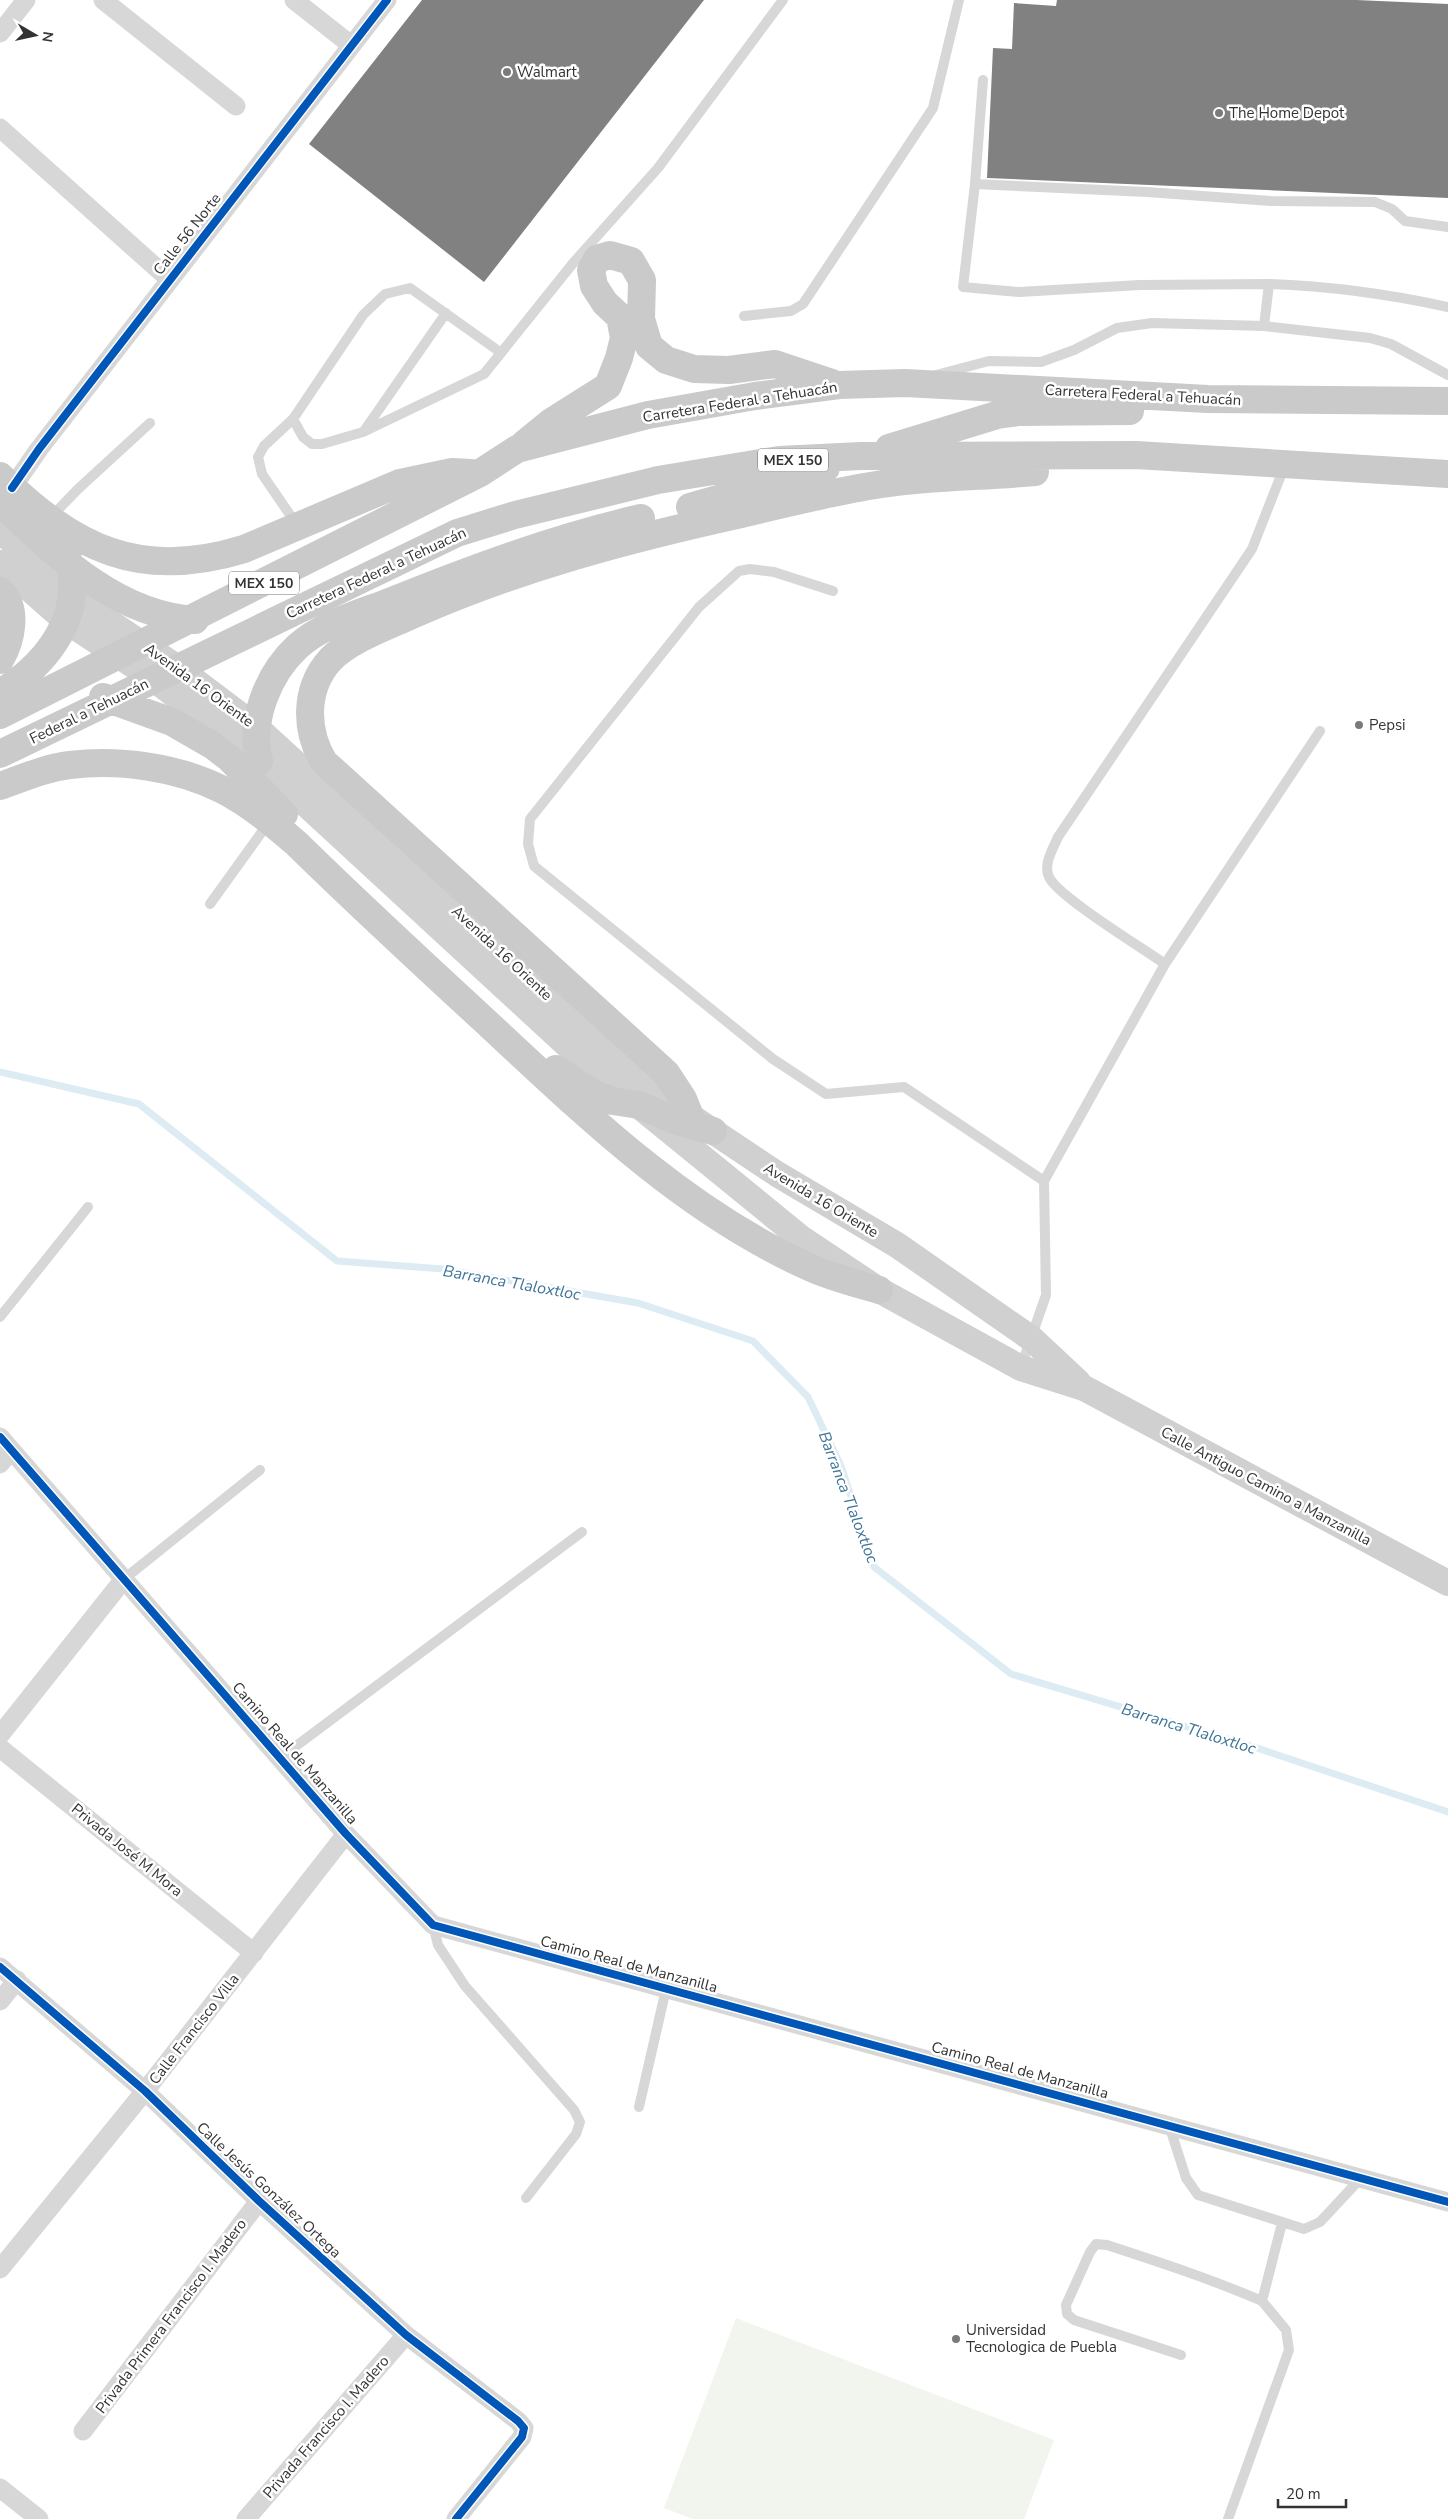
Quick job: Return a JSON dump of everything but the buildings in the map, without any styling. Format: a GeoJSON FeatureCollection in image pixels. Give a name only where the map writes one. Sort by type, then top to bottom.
{"type":"FeatureCollection","features":[{"type":"Feature","properties":{"kind":"main road"},"geometry":{"type":"LineString","coordinates":[[517,449],[551,422],[608,386],[619,358],[624,338],[620,317],[605,303],[594,286],[591,270],[597,259],[610,255],[631,261],[642,280],[641,319],[649,346],[666,360],[694,369],[729,370],[775,364],[839,385]]}},
{"type":"Feature","properties":{"kind":"main road","name":"Carretera Federal a Tehuacán"},"geometry":{"type":"LineString","coordinates":[[143,643],[480,473],[517,449],[648,415],[755,396],[839,385],[905,383],[1208,399],[1448,401]]}},
{"type":"Feature","properties":{"kind":"main road"},"geometry":{"type":"LineString","coordinates":[[259,760],[256,749],[258,716],[275,676],[297,648],[323,629],[524,551],[600,528],[756,490],[997,415],[1019,412],[1135,410],[1208,399]]}},
{"type":"Feature","properties":{"kind":"main road","name":"Carretera Federal a Tehuacán"},"geometry":{"type":"LineString","coordinates":[[166,673],[457,533],[515,515],[658,480],[779,460],[861,456],[1136,456],[1448,474]]}},
{"type":"Feature","properties":{"kind":"main road"},"geometry":{"type":"LineString","coordinates":[[690,1116],[683,1099],[666,1074],[324,762],[316,750],[309,722],[312,695],[324,668],[330,660],[347,647],[438,604],[528,570],[618,543],[849,489],[920,479],[1054,470],[1093,456]]}},
{"type":"Feature","properties":{"kind":"main road"},"geometry":{"type":"LineString","coordinates":[[4,488],[45,514],[77,538],[98,548],[120,556],[158,562],[180,562],[223,556],[299,527],[400,483],[452,472],[480,473]]}},
{"type":"Feature","properties":{"kind":"main road"},"geometry":{"type":"LineString","coordinates":[[4,488],[70,566],[126,601],[160,614],[190,620],[236,622],[278,618]]}},
{"type":"Feature","properties":{"kind":"main road"},"geometry":{"type":"LineString","coordinates":[[0,693],[25,676],[44,657],[59,636],[69,609],[70,566],[58,535],[45,514]]}},
{"type":"Feature","properties":{"kind":"main road","name":"Avenida 16 Oriente"},"geometry":{"type":"LineString","coordinates":[[0,530],[69,609],[117,654],[166,673],[256,727],[588,1032],[690,1116],[777,1174],[898,1245],[1032,1339]]}},
{"type":"Feature","properties":{"kind":"main road","name":"Avenida 16 Oriente"},"geometry":{"type":"LineString","coordinates":[[0,563],[69,609],[143,643],[166,673],[590,1066],[801,1238],[879,1290],[1021,1368]]}},
{"type":"Feature","properties":{"kind":"main road"},"geometry":{"type":"LineString","coordinates":[[0,591],[8,604],[11,628],[9,642],[0,660]]}},
{"type":"Feature","properties":{"kind":"main road","name":"MEX 150"},"geometry":{"type":"LineString","coordinates":[[0,715],[50,691],[117,654],[143,643]]}},
{"type":"Feature","properties":{"kind":"main road","name":"Federal a Tehuacán"},"geometry":{"type":"LineString","coordinates":[[0,754],[166,673]]}},
{"type":"Feature","properties":{"kind":"main road"},"geometry":{"type":"LineString","coordinates":[[50,691],[75,691],[112,700],[172,722],[194,734],[228,758],[257,788],[549,1064],[594,1094],[613,1101],[639,1105],[674,1120],[712,1132]]}},
{"type":"Feature","properties":{"kind":"main road"},"geometry":{"type":"LineString","coordinates":[[0,786],[33,774],[69,765],[93,764],[143,767],[170,771],[222,790],[270,821],[581,1110],[691,1198],[778,1252],[808,1267],[879,1290]]}},
{"type":"Feature","properties":{"kind":"main road","name":"Calle Antiguo Camino a Manzanilla"},"geometry":{"type":"LineString","coordinates":[[1032,1339],[1084,1388]]}},
{"type":"Feature","properties":{"kind":"main road","name":"Calle Antiguo Camino a Manzanilla"},"geometry":{"type":"LineString","coordinates":[[1021,1368],[1084,1388],[1448,1583]]}},
{"type":"Feature","properties":{"kind":"street"},"geometry":{"type":"LineString","coordinates":[[0,33],[26,0]]}},
{"type":"Feature","properties":{"kind":"street"},"geometry":{"type":"LineString","coordinates":[[104,0],[236,106]]}},
{"type":"Feature","properties":{"kind":"street"},"geometry":{"type":"LineString","coordinates":[[294,0],[351,45]]}},
{"type":"Feature","properties":{"kind":"street","name":"Calle 56 Norte"},"geometry":{"type":"LineString","coordinates":[[4,488],[170,280],[387,0]]}},
{"type":"Feature","properties":{"kind":"street"},"geometry":{"type":"LineString","coordinates":[[0,128],[170,280]]}},
{"type":"Feature","properties":{"kind":"street","name":"Camino Real de Manzanilla"},"geometry":{"type":"LineString","coordinates":[[4,1450],[124,1579],[346,1834],[433,1925],[1448,2202]]}},
{"type":"Feature","properties":{"kind":"street"},"geometry":{"type":"LineString","coordinates":[[0,1735],[124,1579]]}},
{"type":"Feature","properties":{"kind":"street","name":"Privada José M Mora"},"geometry":{"type":"LineString","coordinates":[[0,1748],[254,1953]]}},
{"type":"Feature","properties":{"kind":"street","name":"Calle Francisco Villa"},"geometry":{"type":"LineString","coordinates":[[0,2269],[145,2091],[346,1834]]}},
{"type":"Feature","properties":{"kind":"street","name":"Calle Jesús González Ortega"},"geometry":{"type":"LineString","coordinates":[[0,1967],[145,2091],[259,2201],[406,2335],[518,2421],[524,2428],[522,2437],[456,2519]]}},
{"type":"Feature","properties":{"kind":"street"},"geometry":{"type":"LineString","coordinates":[[0,2001],[17,1980]]}},
{"type":"Feature","properties":{"kind":"street","name":"Privada Primera Francisco I. Madero"},"geometry":{"type":"LineString","coordinates":[[83,2431],[259,2201]]}},
{"type":"Feature","properties":{"kind":"street","name":"Privada Francisco I. Madero"},"geometry":{"type":"LineString","coordinates":[[246,2519],[406,2335]]}},
{"type":"Feature","properties":{"kind":"street"},"geometry":{"type":"LineString","coordinates":[[0,2488],[39,2519]]}},
{"type":"Feature","properties":{"kind":"lane"},"geometry":{"type":"LineString","coordinates":[[293,419],[303,437],[312,444],[322,444],[364,432],[484,374],[574,262],[658,168],[783,0]]}},
{"type":"Feature","properties":{"kind":"lane"},"geometry":{"type":"LineString","coordinates":[[744,316],[791,311],[803,304],[933,108],[959,0]]}},
{"type":"Feature","properties":{"kind":"lane"},"geometry":{"type":"LineString","coordinates":[[983,80],[974,184],[962,287],[1019,292],[1084,290],[1140,285],[1268,284],[1355,290],[1392,295],[1448,307]]}},
{"type":"Feature","properties":{"kind":"lane"},"geometry":{"type":"LineString","coordinates":[[974,184],[1147,192],[1271,201],[1375,202],[1392,209],[1405,221],[1448,227]]}},
{"type":"Feature","properties":{"kind":"lane"},"geometry":{"type":"LineString","coordinates":[[1264,326],[1268,284]]}},
{"type":"Feature","properties":{"kind":"lane"},"geometry":{"type":"LineString","coordinates":[[299,527],[262,474],[258,457],[264,446],[293,419],[363,315],[385,294],[410,288],[500,352]]}},
{"type":"Feature","properties":{"kind":"lane"},"geometry":{"type":"LineString","coordinates":[[364,432],[446,313]]}},
{"type":"Feature","properties":{"kind":"lane"},"geometry":{"type":"LineString","coordinates":[[905,383],[989,361],[1042,362],[1074,350],[1117,328],[1152,324],[1264,326],[1383,341],[1448,375]]}},
{"type":"Feature","properties":{"kind":"lane"},"geometry":{"type":"LineString","coordinates":[[45,514],[78,489],[150,423]]}},
{"type":"Feature","properties":{"kind":"lane"},"geometry":{"type":"LineString","coordinates":[[1165,964],[1063,894],[1049,877],[1048,862],[1058,837],[1252,549],[1286,464]]}},
{"type":"Feature","properties":{"kind":"lane"},"geometry":{"type":"LineString","coordinates":[[832,591],[774,572],[750,569],[739,572],[706,601],[530,819],[528,844],[534,866],[773,1059],[826,1094],[904,1087],[1044,1182]]}},
{"type":"Feature","properties":{"kind":"lane"},"geometry":{"type":"LineString","coordinates":[[1021,1368],[1046,1296],[1044,1182],[1165,964],[1320,731]]}},
{"type":"Feature","properties":{"kind":"lane"},"geometry":{"type":"LineString","coordinates":[[210,904],[270,821]]}},
{"type":"Feature","properties":{"kind":"lane"},"geometry":{"type":"LineString","coordinates":[[0,1317],[88,1207]]}},
{"type":"Feature","properties":{"kind":"lane"},"geometry":{"type":"LineString","coordinates":[[124,1579],[260,1470]]}},
{"type":"Feature","properties":{"kind":"lane"},"geometry":{"type":"LineString","coordinates":[[280,1758],[582,1532]]}},
{"type":"Feature","properties":{"kind":"lane"},"geometry":{"type":"LineString","coordinates":[[433,1925],[438,1945],[465,1986],[574,2110],[580,2122],[576,2134],[526,2198]]}},
{"type":"Feature","properties":{"kind":"lane"},"geometry":{"type":"LineString","coordinates":[[640,2107],[666,1989]]}},
{"type":"Feature","properties":{"kind":"lane"},"geometry":{"type":"LineString","coordinates":[[1169,2125],[1186,2178],[1198,2195],[1304,2229],[1320,2222],[1362,2177]]}},
{"type":"Feature","properties":{"kind":"lane"},"geometry":{"type":"LineString","coordinates":[[1262,2301],[1282,2223]]}},
{"type":"Feature","properties":{"kind":"lane"},"geometry":{"type":"LineString","coordinates":[[1181,2355],[1074,2320],[1067,2314],[1066,2305],[1090,2252],[1096,2244],[1106,2245],[1229,2286],[1262,2301],[1286,2330],[1289,2350],[1228,2519]]}},
{"type":"Feature","properties":{"kind":"shaded area"},"geometry":{"type":"Polygon","coordinates":[[[736,2318],[1054,2440],[1024,2519],[693,2519],[664,2508],[736,2318]]]}},
{"type":"Feature","properties":{"kind":"waterway","name":"Barranca Tlaloxtloc"},"geometry":{"type":"LineString","coordinates":[[0,1072],[139,1104],[337,1261],[443,1269],[638,1303],[753,1341],[808,1397],[841,1466],[874,1567],[1011,1674],[1254,1747],[1448,1812]]}},
{"type":"Feature","properties":{"kind":"cycle path"},"geometry":{"type":"LineString","coordinates":[[12,488],[39,449],[387,0]]}},
{"type":"Feature","properties":{"kind":"cycle path"},"geometry":{"type":"LineString","coordinates":[[0,1437],[346,1834],[433,1925],[1448,2202]]}},
{"type":"Feature","properties":{"kind":"cycle path"},"geometry":{"type":"LineString","coordinates":[[0,1967],[145,2091],[259,2201],[406,2335],[518,2421],[524,2428],[522,2437],[456,2519]]}},
{"type":"Feature","properties":{"kind":"place","name":"Walmart"},"geometry":{"type":"Point","coordinates":[507,72]}},
{"type":"Feature","properties":{"kind":"place","name":"The Home Depot"},"geometry":{"type":"Point","coordinates":[1219,113]}},
{"type":"Feature","properties":{"kind":"place","name":"Pepsi"},"geometry":{"type":"Point","coordinates":[1359,725]}},
{"type":"Feature","properties":{"kind":"place","name":"Universidad Tecnologica de Puebla"},"geometry":{"type":"Point","coordinates":[956,2339]}}]}
